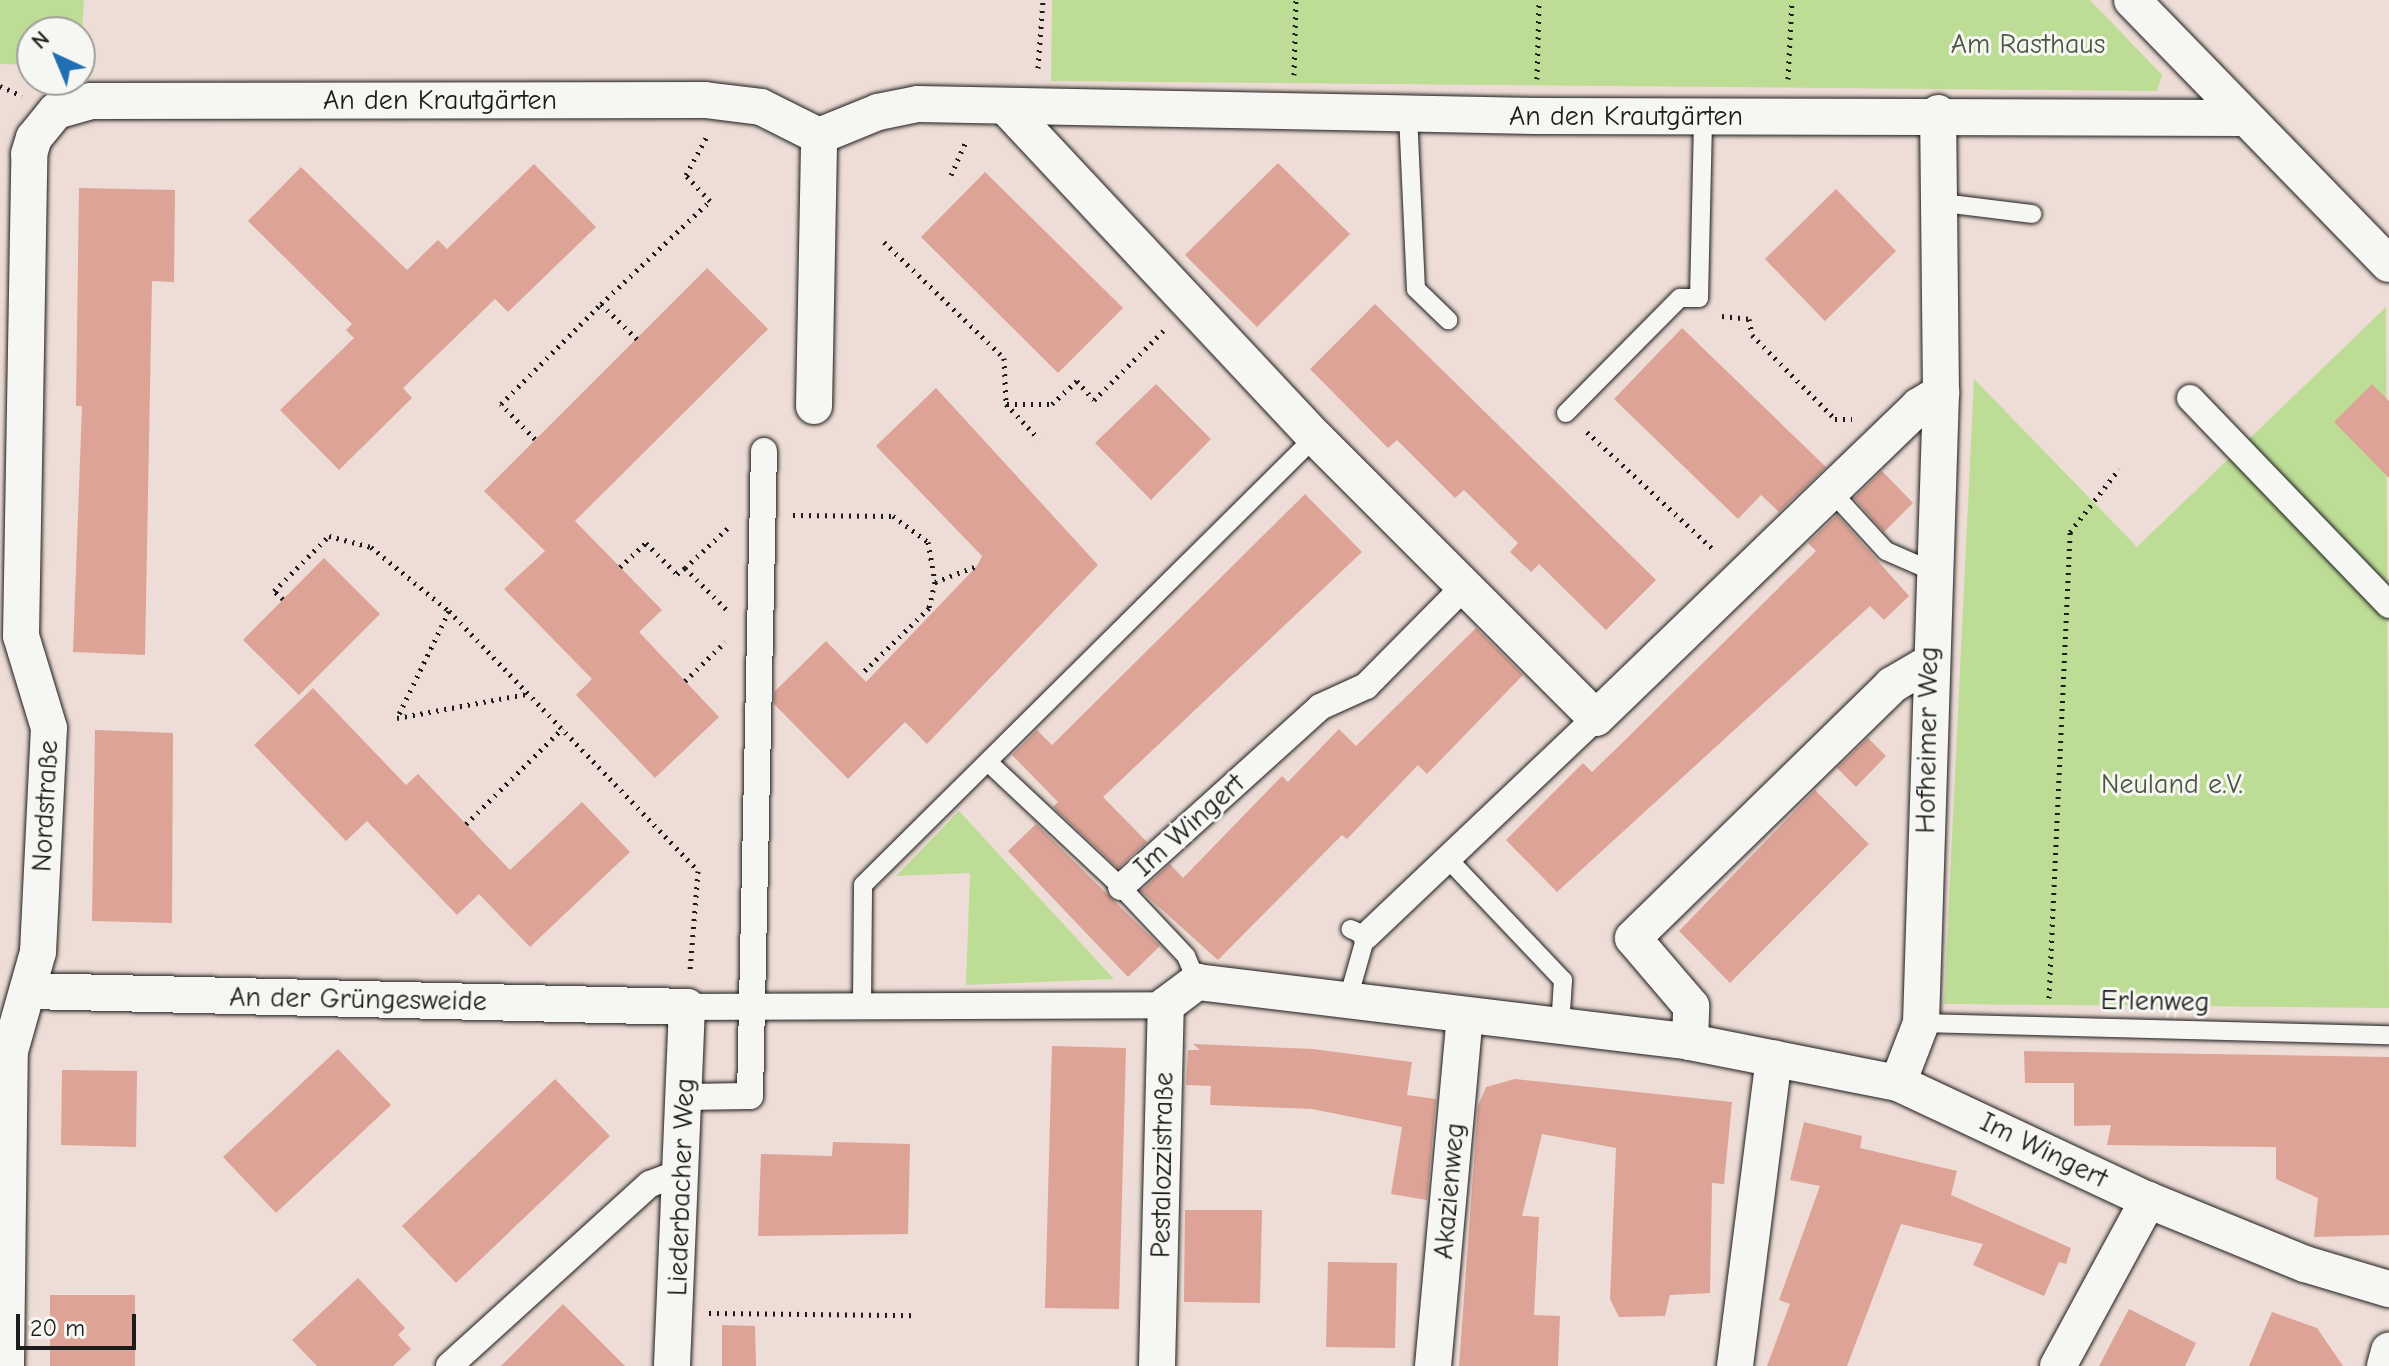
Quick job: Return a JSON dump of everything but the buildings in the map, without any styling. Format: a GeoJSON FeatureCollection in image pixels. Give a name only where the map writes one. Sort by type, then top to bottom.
{"type":"FeatureCollection","features":[{"type":"Feature","properties":{"kind":"street"},"geometry":{"type":"LineString","coordinates":[[2132,0],[2389,264]]}},
{"type":"Feature","properties":{"kind":"street","name":"An den Krautgärten"},"geometry":{"type":"LineString","coordinates":[[56,111],[91,101],[727,100],[761,107],[819,136],[918,104],[1021,109],[1535,116],[1938,113],[2245,118]]}},
{"type":"Feature","properties":{"kind":"street"},"geometry":{"type":"LineString","coordinates":[[1021,109],[1190,304],[1315,437],[1596,718]]}},
{"type":"Feature","properties":{"kind":"street","name":"Nordstraße"},"geometry":{"type":"LineString","coordinates":[[6,1366],[10,1051],[38,952],[49,728],[21,636],[29,154],[56,111]]}},
{"type":"Feature","properties":{"kind":"street","name":"Hofheimer Weg"},"geometry":{"type":"LineString","coordinates":[[1898,1083],[1921,1023],[1928,664],[1941,393],[1943,203],[1938,113]]}},
{"type":"Feature","properties":{"kind":"street"},"geometry":{"type":"LineString","coordinates":[[814,406],[819,136]]}},
{"type":"Feature","properties":{"kind":"street"},"geometry":{"type":"LineString","coordinates":[[1358,933],[1448,859],[1744,578],[1904,420],[1941,393]]}},
{"type":"Feature","properties":{"kind":"street"},"geometry":{"type":"LineString","coordinates":[[2190,398],[2389,605]]}},
{"type":"Feature","properties":{"kind":"street"},"geometry":{"type":"LineString","coordinates":[[684,1097],[750,1096],[749,1004],[757,885],[743,639],[761,515],[764,451]]}},
{"type":"Feature","properties":{"kind":"street","name":"Im Wingert"},"geometry":{"type":"LineString","coordinates":[[1121,887],[1320,707],[1366,686],[1464,587]]}},
{"type":"Feature","properties":{"kind":"street"},"geometry":{"type":"LineString","coordinates":[[1690,1042],[1691,1006],[1633,938],[1892,685],[1928,664]]}},
{"type":"Feature","properties":{"kind":"street"},"geometry":{"type":"LineString","coordinates":[[687,1007],[749,1004],[1166,1005],[1183,986],[1197,982]]}},
{"type":"Feature","properties":{"kind":"street","name":"Im Wingert"},"geometry":{"type":"LineString","coordinates":[[1197,982],[1690,1042],[1898,1083],[2148,1200],[2305,1264],[2389,1289]]}},
{"type":"Feature","properties":{"kind":"street","name":"An der Grüngesweide"},"geometry":{"type":"LineString","coordinates":[[29,991],[687,1007]]}},
{"type":"Feature","properties":{"kind":"street","name":"Pestalozzistraße"},"geometry":{"type":"LineString","coordinates":[[1157,1366],[1166,1005]]}},
{"type":"Feature","properties":{"kind":"street","name":"Liederbacher Weg"},"geometry":{"type":"LineString","coordinates":[[672,1366],[687,1007]]}},
{"type":"Feature","properties":{"kind":"street","name":"Akazienweg"},"geometry":{"type":"LineString","coordinates":[[1433,1366],[1465,1016]]}},
{"type":"Feature","properties":{"kind":"street"},"geometry":{"type":"LineString","coordinates":[[1735,1366],[1774,1058]]}},
{"type":"Feature","properties":{"kind":"street"},"geometry":{"type":"LineString","coordinates":[[449,1366],[650,1184],[682,1172]]}},
{"type":"Feature","properties":{"kind":"street"},"geometry":{"type":"LineString","coordinates":[[2058,1366],[2148,1200]]}},
{"type":"Feature","properties":{"kind":"street"},"geometry":{"type":"LineString","coordinates":[[2385,1366],[2389,1351]]}},
{"type":"Feature","properties":{"kind":"lane"},"geometry":{"type":"LineString","coordinates":[[1408,114],[1416,289],[1448,320]]}},
{"type":"Feature","properties":{"kind":"lane"},"geometry":{"type":"LineString","coordinates":[[1566,413],[1680,298],[1699,298],[1703,117]]}},
{"type":"Feature","properties":{"kind":"lane"},"geometry":{"type":"LineString","coordinates":[[1943,203],[2032,214]]}},
{"type":"Feature","properties":{"kind":"lane"},"geometry":{"type":"LineString","coordinates":[[862,1004],[863,885],[1315,437]]}},
{"type":"Feature","properties":{"kind":"lane"},"geometry":{"type":"LineString","coordinates":[[1831,491],[1886,551],[1932,571]]}},
{"type":"Feature","properties":{"kind":"lane"},"geometry":{"type":"LineString","coordinates":[[988,762],[1121,887]]}},
{"type":"Feature","properties":{"kind":"lane"},"geometry":{"type":"LineString","coordinates":[[1448,859],[1563,980],[1560,1028]]}},
{"type":"Feature","properties":{"kind":"lane","name":"Im Wingert"},"geometry":{"type":"LineString","coordinates":[[1121,887],[1186,956],[1197,982]]}},
{"type":"Feature","properties":{"kind":"lane"},"geometry":{"type":"LineString","coordinates":[[1348,999],[1358,933]]}},
{"type":"Feature","properties":{"kind":"lane","name":"Erlenweg"},"geometry":{"type":"LineString","coordinates":[[1921,1023],[2389,1035]]}},
{"type":"Feature","properties":{"kind":"path"},"geometry":{"type":"LineString","coordinates":[[1021,109],[1043,0]]}},
{"type":"Feature","properties":{"kind":"path"},"geometry":{"type":"LineString","coordinates":[[1292,112],[1296,0]]}},
{"type":"Feature","properties":{"kind":"path"},"geometry":{"type":"LineString","coordinates":[[1535,116],[1539,0]]}},
{"type":"Feature","properties":{"kind":"path"},"geometry":{"type":"LineString","coordinates":[[1787,116],[1792,0]]}},
{"type":"Feature","properties":{"kind":"path"},"geometry":{"type":"LineString","coordinates":[[535,439],[501,404],[710,201],[686,175],[727,100]]}},
{"type":"Feature","properties":{"kind":"path"},"geometry":{"type":"LineString","coordinates":[[884,242],[1004,358],[1006,404],[1039,439]]}},
{"type":"Feature","properties":{"kind":"path"},"geometry":{"type":"LineString","coordinates":[[1699,298],[1709,315],[1749,319],[1752,335],[1835,419],[1904,420]]}},
{"type":"Feature","properties":{"kind":"path"},"geometry":{"type":"LineString","coordinates":[[601,304],[637,339]]}},
{"type":"Feature","properties":{"kind":"path"},"geometry":{"type":"LineString","coordinates":[[1006,404],[1052,404],[1077,381],[1094,400],[1190,304]]}},
{"type":"Feature","properties":{"kind":"path"},"geometry":{"type":"LineString","coordinates":[[1566,413],[1744,578]]}},
{"type":"Feature","properties":{"kind":"path"},"geometry":{"type":"LineString","coordinates":[[2048,1027],[2070,532],[2119,469]]}},
{"type":"Feature","properties":{"kind":"path"},"geometry":{"type":"LineString","coordinates":[[620,567],[646,543],[677,574],[743,515],[893,516],[928,542],[935,582],[929,608],[860,675]]}},
{"type":"Feature","properties":{"kind":"path"},"geometry":{"type":"LineString","coordinates":[[283,599],[274,591],[329,536],[371,547],[449,611],[698,871],[687,1007]]}},
{"type":"Feature","properties":{"kind":"path"},"geometry":{"type":"LineString","coordinates":[[935,582],[977,566]]}},
{"type":"Feature","properties":{"kind":"path"},"geometry":{"type":"LineString","coordinates":[[685,568],[730,613],[743,639],[685,681]]}},
{"type":"Feature","properties":{"kind":"path"},"geometry":{"type":"LineString","coordinates":[[449,611],[397,718],[527,694]]}},
{"type":"Feature","properties":{"kind":"path"},"geometry":{"type":"LineString","coordinates":[[466,824],[563,728]]}},
{"type":"Feature","properties":{"kind":"path"},"geometry":{"type":"LineString","coordinates":[[676,1312],[916,1315]]}},
{"type":"Feature","properties":{"kind":"green space"},"geometry":{"type":"Polygon","coordinates":[[[0,0],[84,0],[83,16],[16,16],[16,64],[0,64],[0,0]]]}},
{"type":"Feature","properties":{"kind":"green space","name":"Am Rasthaus"},"geometry":{"type":"Polygon","coordinates":[[[1052,0],[2090,0],[2162,75],[2157,91],[1051,81],[1052,0]]]}},
{"type":"Feature","properties":{"kind":"green space","name":"Neuland e.V."},"geometry":{"type":"Polygon","coordinates":[[[2386,307],[2389,1008],[1944,1004],[1974,379],[2137,547],[2386,307]]]}},
{"type":"Feature","properties":{"kind":"green space"},"geometry":{"type":"Polygon","coordinates":[[[959,811],[1114,979],[966,985],[970,873],[896,876],[959,811]]]}}]}
